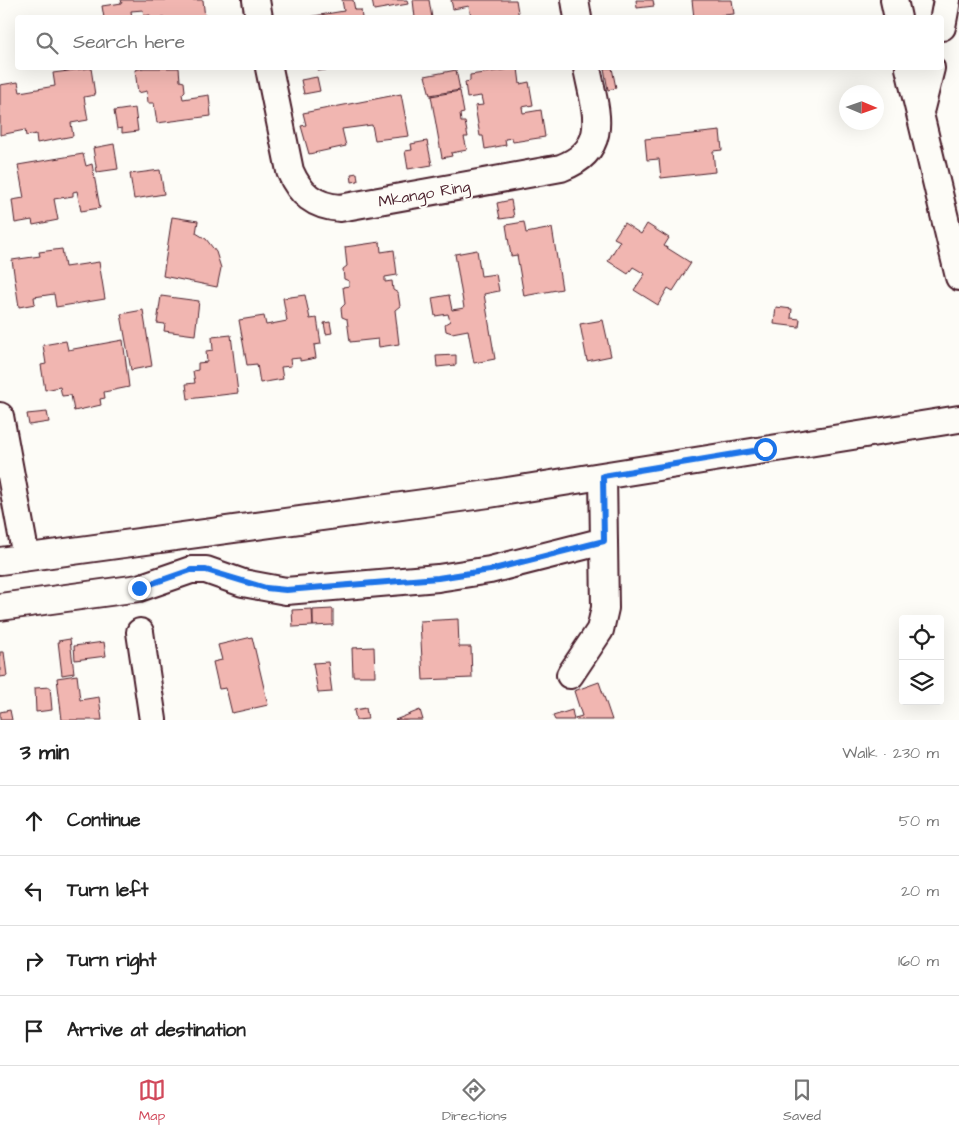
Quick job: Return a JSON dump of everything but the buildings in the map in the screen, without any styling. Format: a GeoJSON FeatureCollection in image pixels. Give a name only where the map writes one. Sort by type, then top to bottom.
{"type":"FeatureCollection","features":[{"type":"Feature","properties":{"kind":"street"},"geometry":{"type":"LineString","coordinates":[[256,0],[259,15]]}},
{"type":"Feature","properties":{"kind":"street"},"geometry":{"type":"LineString","coordinates":[[575,0],[578,15]]}},
{"type":"Feature","properties":{"kind":"street"},"geometry":{"type":"LineString","coordinates":[[894,0],[897,15]]}},
{"type":"Feature","properties":{"kind":"street"},"geometry":{"type":"LineString","coordinates":[[944,16],[947,0]]}},
{"type":"Feature","properties":{"kind":"street","name":"Mkango Ring"},"geometry":{"type":"LineString","coordinates":[[269,70],[290,171],[297,186],[313,201],[330,207],[340,208],[561,168],[576,163],[589,151],[596,132],[596,113],[587,70]]}},
{"type":"Feature","properties":{"kind":"street"},"geometry":{"type":"LineString","coordinates":[[910,70],[959,277]]}},
{"type":"Feature","properties":{"kind":"street"},"geometry":{"type":"LineString","coordinates":[[920,112],[930,70]]}},
{"type":"Feature","properties":{"kind":"street"},"geometry":{"type":"LineString","coordinates":[[0,416],[26,557]]}},
{"type":"Feature","properties":{"kind":"street"},"geometry":{"type":"LineString","coordinates":[[0,560],[470,497],[959,419]]}},
{"type":"Feature","properties":{"kind":"street"},"geometry":{"type":"LineString","coordinates":[[570,675],[600,630],[605,608],[603,476]]}},
{"type":"Feature","properties":{"kind":"street"},"geometry":{"type":"LineString","coordinates":[[0,606],[139,588],[191,570],[206,570],[266,588],[286,590],[438,578],[490,570],[604,541]]}},
{"type":"Feature","properties":{"kind":"street"},"geometry":{"type":"LineString","coordinates":[[140,632],[153,720]]}},
{"type":"Feature","properties":{"kind":"route"},"geometry":{"type":"LineString","coordinates":[[139,588],[191,570],[206,570],[266,588],[286,590],[438,578],[490,570],[604,541],[603,476],[765,449]]}}]}
